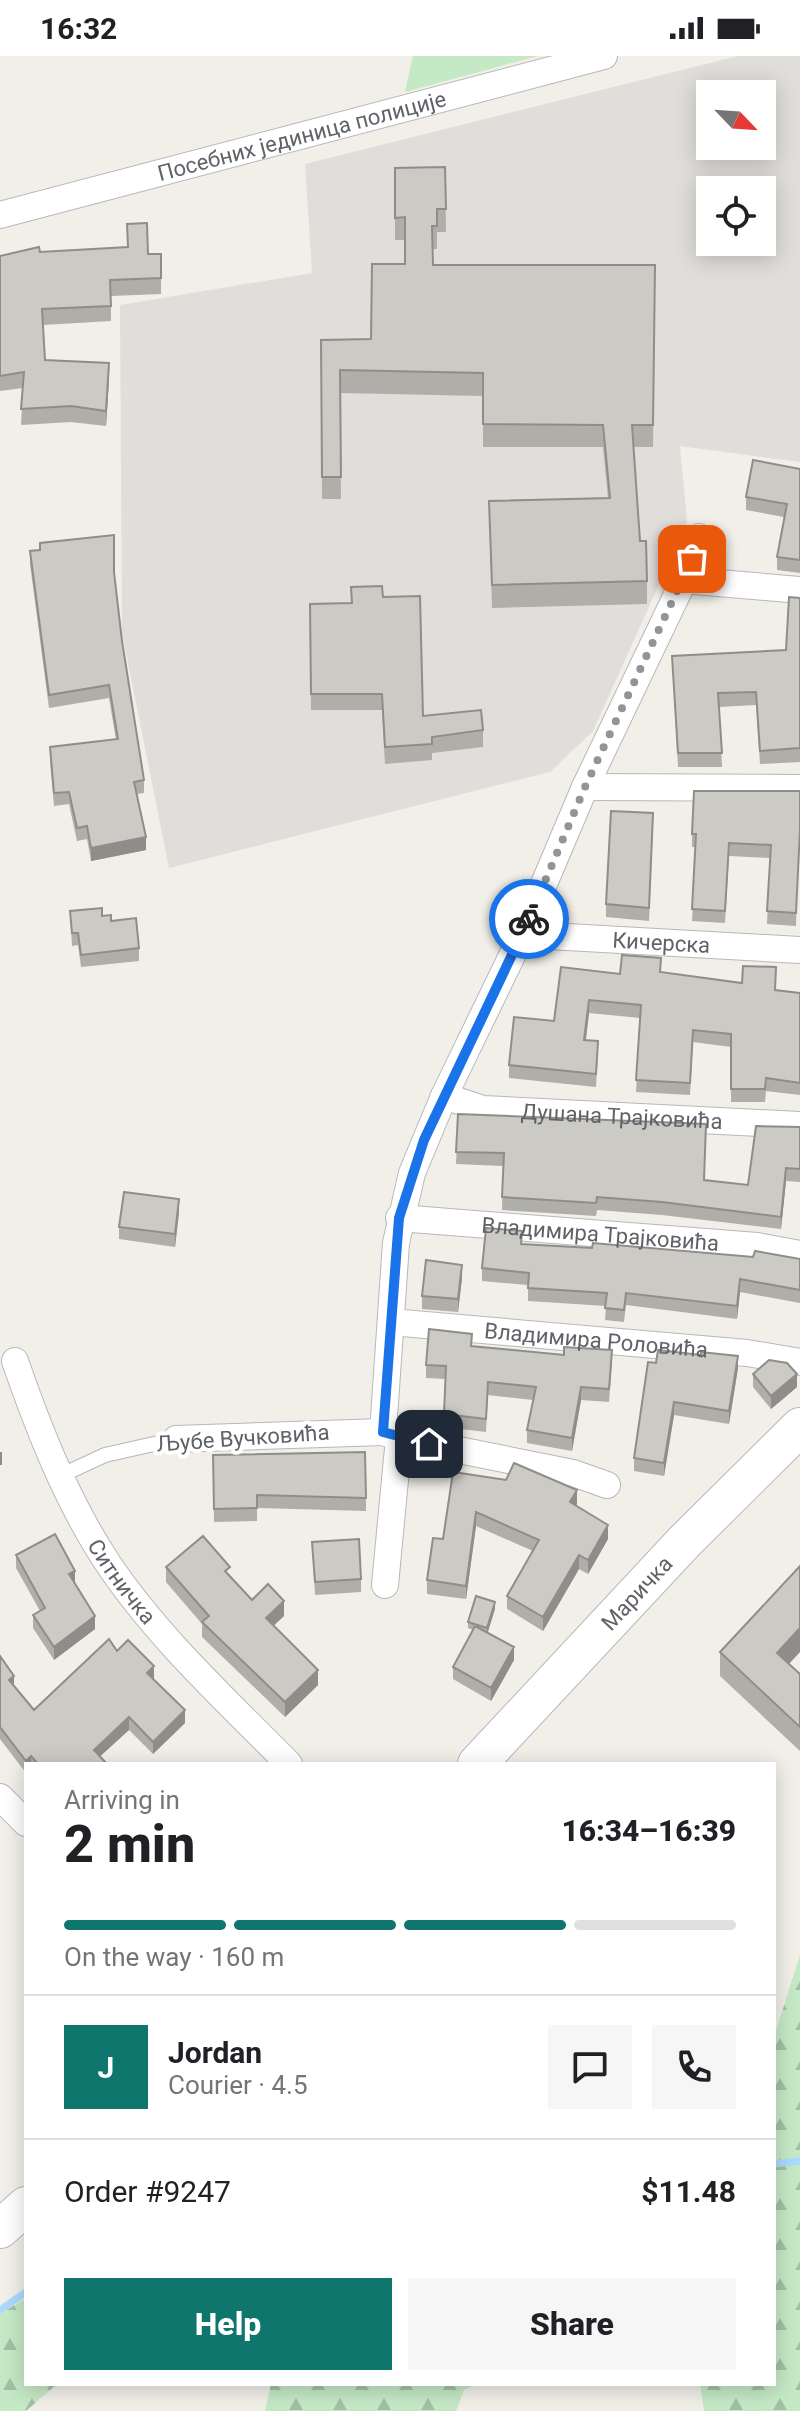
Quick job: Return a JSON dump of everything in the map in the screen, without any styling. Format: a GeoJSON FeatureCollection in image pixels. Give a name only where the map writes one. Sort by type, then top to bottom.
{"type":"FeatureCollection","features":[{"type":"Feature","properties":{"kind":"street","name":"Посебних јединица полиције"},"geometry":{"type":"LineString","coordinates":[[0,215],[604,56]]}},
{"type":"Feature","properties":{"kind":"street"},"geometry":{"type":"LineString","coordinates":[[385,1585],[391,1435],[391,1322],[399,1218],[412,1173],[444,1096],[524,931],[585,787],[684,580],[699,537]]}},
{"type":"Feature","properties":{"kind":"street"},"geometry":{"type":"LineString","coordinates":[[684,580],[800,590]]}},
{"type":"Feature","properties":{"kind":"street"},"geometry":{"type":"LineString","coordinates":[[585,787],[800,788]]}},
{"type":"Feature","properties":{"kind":"street","name":"Кичерска"},"geometry":{"type":"LineString","coordinates":[[524,931],[549,936],[800,950]]}},
{"type":"Feature","properties":{"kind":"street","name":"Душана Трајковића"},"geometry":{"type":"LineString","coordinates":[[444,1096],[483,1109],[800,1125]]}},
{"type":"Feature","properties":{"kind":"street","name":"Владимира Трајковића"},"geometry":{"type":"LineString","coordinates":[[399,1218],[757,1246],[800,1254]]}},
{"type":"Feature","properties":{"kind":"street","name":"Владимира Роловића"},"geometry":{"type":"LineString","coordinates":[[391,1322],[747,1353],[800,1362]]}},
{"type":"Feature","properties":{"kind":"street","name":"Ситничка"},"geometry":{"type":"LineString","coordinates":[[15,1361],[43,1442],[109,1565],[183,1656],[287,1762]]}},
{"type":"Feature","properties":{"kind":"street"},"geometry":{"type":"LineString","coordinates":[[391,1435],[573,1473],[607,1485]]}},
{"type":"Feature","properties":{"kind":"street","name":"Љубе Вучковића"},"geometry":{"type":"LineString","coordinates":[[176,1439],[391,1435]]}},
{"type":"Feature","properties":{"kind":"street","name":"Маричка"},"geometry":{"type":"LineString","coordinates":[[479,1762],[685,1541],[797,1435]]}},
{"type":"Feature","properties":{"kind":"street"},"geometry":{"type":"LineString","coordinates":[[0,1797],[24,1821]]}},
{"type":"Feature","properties":{"kind":"street"},"geometry":{"type":"LineString","coordinates":[[0,2229],[24,2208]]}},
{"type":"Feature","properties":{"kind":"lane","name":"Љубе Вучковића"},"geometry":{"type":"LineString","coordinates":[[62,1475],[105,1455],[176,1439]]}},
{"type":"Feature","properties":{"kind":"shaded area"},"geometry":{"type":"Polygon","coordinates":[[[738,56],[800,56],[800,462],[680,446],[687,522],[593,731],[550,772],[169,868],[122,633],[120,305],[312,273],[305,164],[738,56]]]}},
{"type":"Feature","properties":{"kind":"green space"},"geometry":{"type":"Polygon","coordinates":[[[413,56],[538,56],[405,92],[413,56]]]}},
{"type":"Feature","properties":{"kind":"green space"},"geometry":{"type":"Polygon","coordinates":[[[800,1955],[800,2411],[704,2411],[700,2386],[776,2386],[776,2031],[800,1955]]]}},
{"type":"Feature","properties":{"kind":"green space"},"geometry":{"type":"Polygon","coordinates":[[[24,2299],[24,2386],[55,2386],[26,2411],[0,2411],[0,2314],[24,2299]]]}},
{"type":"Feature","properties":{"kind":"green space"},"geometry":{"type":"Polygon","coordinates":[[[271,2386],[472,2386],[464,2390],[456,2411],[265,2411],[271,2386]]]}},
{"type":"Feature","properties":{"kind":"building"},"geometry":{"type":"Polygon","coordinates":[[[445,167],[446,209],[437,209],[437,226],[432,226],[433,265],[655,265],[653,425],[632,425],[640,541],[646,541],[647,581],[492,585],[489,501],[610,498],[603,425],[483,424],[483,373],[340,370],[341,477],[322,477],[321,340],[371,339],[372,264],[405,264],[405,217],[395,218],[395,168],[445,167]]]}},
{"type":"Feature","properties":{"kind":"building"},"geometry":{"type":"Polygon","coordinates":[[[147,223],[148,254],[161,254],[161,278],[110,280],[111,306],[42,309],[45,360],[109,363],[106,411],[71,406],[21,409],[24,372],[0,376],[0,256],[39,247],[40,252],[128,247],[127,224],[147,223]]]}},
{"type":"Feature","properties":{"kind":"building"},"geometry":{"type":"Polygon","coordinates":[[[753,460],[800,469],[800,560],[777,557],[787,504],[746,497],[753,460]]]}},
{"type":"Feature","properties":{"kind":"building"},"geometry":{"type":"Polygon","coordinates":[[[114,535],[114,572],[122,641],[144,780],[134,782],[146,837],[91,848],[87,826],[77,828],[69,792],[54,793],[50,747],[118,739],[109,685],[49,695],[30,551],[40,550],[40,543],[114,535]]]}},
{"type":"Feature","properties":{"kind":"building"},"geometry":{"type":"Polygon","coordinates":[[[382,586],[383,597],[420,596],[423,716],[481,710],[483,730],[432,737],[432,744],[385,747],[382,694],[311,694],[310,604],[352,603],[351,587],[382,586]]]}},
{"type":"Feature","properties":{"kind":"building"},"geometry":{"type":"Polygon","coordinates":[[[789,597],[800,598],[800,748],[760,751],[756,692],[718,693],[722,753],[678,753],[672,656],[786,650],[789,597]]]}},
{"type":"Feature","properties":{"kind":"building"},"geometry":{"type":"Polygon","coordinates":[[[694,791],[800,791],[796,913],[767,911],[771,845],[729,843],[725,911],[692,909],[696,834],[692,834],[694,791]]]}},
{"type":"Feature","properties":{"kind":"building"},"geometry":{"type":"Polygon","coordinates":[[[611,811],[653,813],[649,908],[606,904],[611,811]]]}},
{"type":"Feature","properties":{"kind":"building"},"geometry":{"type":"Polygon","coordinates":[[[102,908],[102,916],[111,915],[111,921],[136,918],[139,948],[81,955],[78,933],[72,933],[70,911],[102,908]]]}},
{"type":"Feature","properties":{"kind":"building"},"geometry":{"type":"Polygon","coordinates":[[[622,955],[661,958],[660,972],[742,983],[743,966],[776,967],[775,990],[800,993],[800,1083],[766,1078],[765,1089],[731,1089],[731,1034],[693,1030],[690,1083],[636,1080],[641,1005],[589,1000],[584,1040],[598,1041],[596,1074],[509,1065],[514,1017],[554,1021],[561,967],[620,974],[622,955]]]}},
{"type":"Feature","properties":{"kind":"building"},"geometry":{"type":"Polygon","coordinates":[[[458,1114],[706,1124],[704,1180],[748,1185],[756,1126],[800,1127],[800,1169],[786,1168],[781,1217],[597,1197],[596,1203],[502,1197],[504,1153],[456,1152],[458,1114]]]}},
{"type":"Feature","properties":{"kind":"building"},"geometry":{"type":"Polygon","coordinates":[[[124,1192],[179,1199],[175,1234],[119,1227],[124,1192]]]}},
{"type":"Feature","properties":{"kind":"building"},"geometry":{"type":"Polygon","coordinates":[[[486,1228],[522,1231],[521,1244],[592,1248],[593,1243],[753,1257],[755,1251],[800,1259],[800,1290],[740,1279],[737,1306],[626,1293],[624,1310],[605,1308],[607,1293],[528,1288],[529,1273],[482,1268],[486,1228]]]}},
{"type":"Feature","properties":{"kind":"building"},"geometry":{"type":"Polygon","coordinates":[[[426,1260],[462,1265],[458,1299],[422,1296],[426,1260]]]}},
{"type":"Feature","properties":{"kind":"building"},"geometry":{"type":"Polygon","coordinates":[[[429,1329],[472,1334],[471,1346],[564,1355],[564,1347],[612,1350],[609,1389],[581,1387],[572,1438],[527,1430],[536,1387],[488,1382],[486,1419],[444,1414],[446,1366],[426,1365],[429,1329]]]}},
{"type":"Feature","properties":{"kind":"building"},"geometry":{"type":"Polygon","coordinates":[[[658,1350],[738,1356],[729,1411],[674,1402],[664,1463],[634,1458],[648,1362],[656,1363],[658,1350]]]}},
{"type":"Feature","properties":{"kind":"building"},"geometry":{"type":"Polygon","coordinates":[[[769,1360],[787,1363],[797,1374],[771,1396],[753,1374],[769,1360]]]}},
{"type":"Feature","properties":{"kind":"building"},"geometry":{"type":"Polygon","coordinates":[[[365,1452],[366,1498],[257,1495],[257,1508],[214,1509],[213,1455],[365,1452]]]}},
{"type":"Feature","properties":{"kind":"building"},"geometry":{"type":"Polygon","coordinates":[[[514,1463],[577,1490],[570,1502],[608,1525],[588,1560],[579,1555],[543,1617],[507,1596],[539,1540],[476,1512],[466,1586],[427,1580],[433,1538],[443,1539],[453,1472],[506,1480],[514,1463]]]}},
{"type":"Feature","properties":{"kind":"building"},"geometry":{"type":"Polygon","coordinates":[[[55,1534],[75,1571],[69,1574],[95,1616],[54,1647],[33,1615],[45,1608],[16,1555],[55,1534]]]}},
{"type":"Feature","properties":{"kind":"building"},"geometry":{"type":"Polygon","coordinates":[[[203,1536],[230,1567],[225,1571],[252,1600],[268,1584],[284,1601],[266,1618],[318,1670],[285,1702],[202,1622],[209,1616],[166,1567],[203,1536]]]}},
{"type":"Feature","properties":{"kind":"building"},"geometry":{"type":"Polygon","coordinates":[[[359,1539],[361,1579],[315,1582],[312,1542],[359,1539]]]}},
{"type":"Feature","properties":{"kind":"building"},"geometry":{"type":"Polygon","coordinates":[[[800,1566],[800,1628],[777,1653],[800,1674],[800,1727],[720,1652],[800,1566]]]}},
{"type":"Feature","properties":{"kind":"building"},"geometry":{"type":"Polygon","coordinates":[[[476,1596],[495,1602],[487,1628],[468,1622],[476,1596]]]}},
{"type":"Feature","properties":{"kind":"building"},"geometry":{"type":"Polygon","coordinates":[[[475,1626],[514,1647],[491,1688],[453,1667],[475,1626]]]}},
{"type":"Feature","properties":{"kind":"building"},"geometry":{"type":"Polygon","coordinates":[[[109,1639],[117,1651],[128,1640],[154,1666],[147,1673],[185,1710],[153,1742],[129,1717],[94,1750],[105,1762],[36,1762],[31,1756],[26,1761],[0,1727],[0,1656],[14,1676],[9,1680],[34,1710],[109,1639]]]}},
{"type":"Feature","properties":{"kind":"waterway"},"geometry":{"type":"LineString","coordinates":[[776,2164],[800,2161]]}},
{"type":"Feature","properties":{"kind":"waterway"},"geometry":{"type":"LineString","coordinates":[[0,2310],[24,2293]]}},
{"type":"Feature","properties":{"kind":"way so far"},"geometry":{"type":"LineString","coordinates":[[529,919],[585,787],[692,559]]}},
{"type":"Feature","properties":{"kind":"route"},"geometry":{"type":"LineString","coordinates":[[429,1444],[383,1432],[399,1218],[424,1140],[529,919]]}}]}
